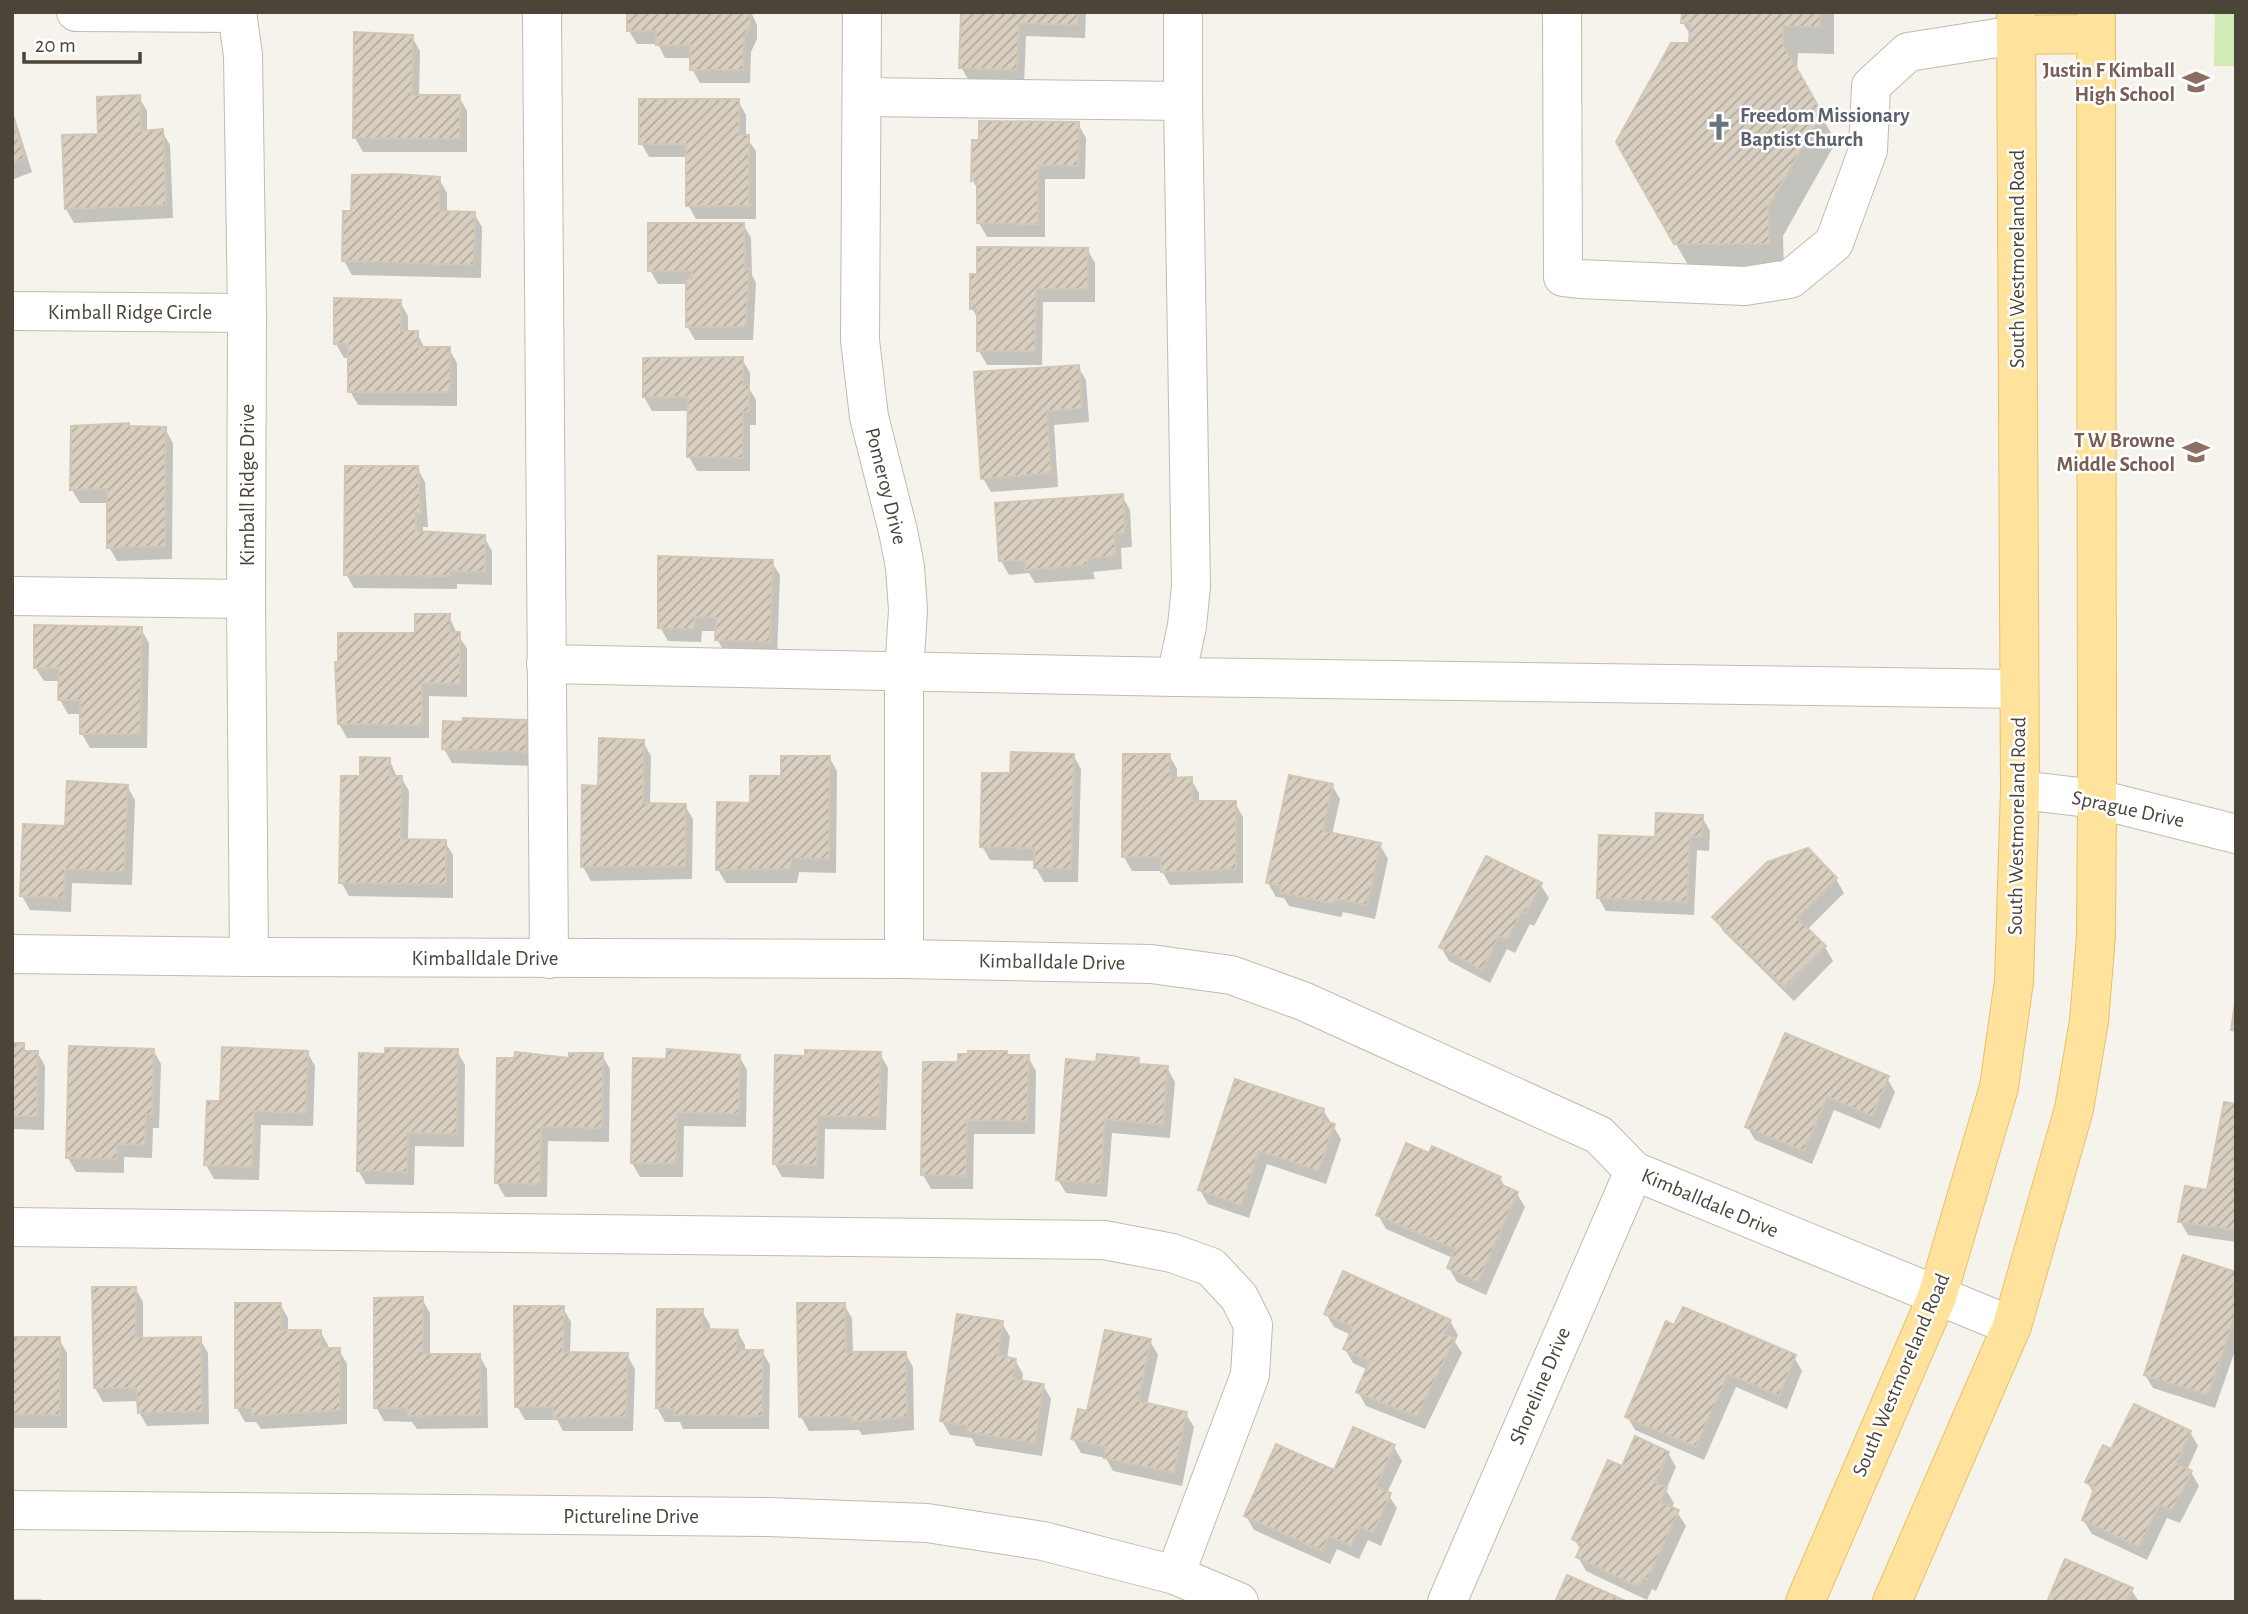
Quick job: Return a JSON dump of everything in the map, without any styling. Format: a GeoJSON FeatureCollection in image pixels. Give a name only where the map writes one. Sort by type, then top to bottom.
{"type":"FeatureCollection","features":[{"type":"Feature","properties":{"kind":"main road"},"geometry":{"type":"LineString","coordinates":[[1892,1602],[2012,1326],[2074,1109],[2089,1021],[2096,936],[2096,23],[2016,24]]}},
{"type":"Feature","properties":{"kind":"main road","name":"South Westmoreland Road"},"geometry":{"type":"LineString","coordinates":[[1805,1602],[1937,1297],[1999,1087],[2014,981],[2020,790],[2016,24]]}},
{"type":"Feature","properties":{"kind":"street"},"geometry":{"type":"LineString","coordinates":[[76,12],[238,13]]}},
{"type":"Feature","properties":{"kind":"street"},"geometry":{"type":"LineString","coordinates":[[542,12],[549,959]]}},
{"type":"Feature","properties":{"kind":"street","name":"Pomeroy Drive"},"geometry":{"type":"LineString","coordinates":[[862,12],[860,340],[869,417],[905,567],[908,610],[904,673],[904,959]]}},
{"type":"Feature","properties":{"kind":"street"},"geometry":{"type":"LineString","coordinates":[[1176,677],[1187,626],[1191,586],[1183,12]]}},
{"type":"Feature","properties":{"kind":"street"},"geometry":{"type":"LineString","coordinates":[[1563,12],[1563,277],[1745,286],[1790,279],[1834,243],[1868,150],[1871,86],[1908,52],[2016,24]]}},
{"type":"Feature","properties":{"kind":"street","name":"Kimball Ridge Drive"},"geometry":{"type":"LineString","coordinates":[[238,13],[243,55],[247,313],[249,957]]}},
{"type":"Feature","properties":{"kind":"street"},"geometry":{"type":"LineString","coordinates":[[862,97],[1184,101]]}},
{"type":"Feature","properties":{"kind":"street","name":"Kimball Ridge Circle"},"geometry":{"type":"LineString","coordinates":[[12,311],[247,313]]}},
{"type":"Feature","properties":{"kind":"street"},"geometry":{"type":"LineString","coordinates":[[12,596],[246,599]]}},
{"type":"Feature","properties":{"kind":"street"},"geometry":{"type":"LineString","coordinates":[[546,664],[904,673],[2019,689]]}},
{"type":"Feature","properties":{"kind":"street","name":"Sprague Drive"},"geometry":{"type":"LineString","coordinates":[[2020,790],[2097,799],[2236,834]]}},
{"type":"Feature","properties":{"kind":"street","name":"Kimballdale Drive"},"geometry":{"type":"LineString","coordinates":[[12,954],[904,959],[1151,964],[1231,975],[1303,1000],[1599,1135],[1634,1171],[2012,1326]]}},
{"type":"Feature","properties":{"kind":"street","name":"Shoreline Drive"},"geometry":{"type":"LineString","coordinates":[[1447,1602],[1634,1171]]}},
{"type":"Feature","properties":{"kind":"street"},"geometry":{"type":"LineString","coordinates":[[12,1227],[1104,1240],[1171,1253],[1211,1267],[1239,1297],[1253,1325],[1250,1375],[1175,1575]]}},
{"type":"Feature","properties":{"kind":"street","name":"Pictureline Drive"},"geometry":{"type":"LineString","coordinates":[[12,1510],[768,1517],[928,1523],[1043,1541],[1175,1575],[1239,1602]]}},
{"type":"Feature","properties":{"kind":"green space"},"geometry":{"type":"Polygon","coordinates":[[[2215,12],[2236,12],[2236,66],[2214,66],[2215,12]]]}},
{"type":"Feature","properties":{"kind":"building"},"geometry":{"type":"Polygon","coordinates":[[[627,12],[750,12],[750,24],[744,37],[743,70],[690,70],[690,45],[656,45],[656,31],[627,31],[627,12]]]}},
{"type":"Feature","properties":{"kind":"building"},"geometry":{"type":"Polygon","coordinates":[[[961,12],[1078,12],[1077,25],[1019,23],[1017,70],[959,68],[961,12]]]}},
{"type":"Feature","properties":{"kind":"building","name":"Freedom Missionary Baptist Church"},"geometry":{"type":"Polygon","coordinates":[[[1682,12],[1820,12],[1820,27],[1783,26],[1783,44],[1822,113],[1768,207],[1770,244],[1674,244],[1616,142],[1671,43],[1689,43],[1690,23],[1681,23],[1682,12]]]}},
{"type":"Feature","properties":{"kind":"building"},"geometry":{"type":"Polygon","coordinates":[[[354,32],[413,35],[412,95],[460,95],[460,139],[353,138],[354,32]]]}},
{"type":"Feature","properties":{"kind":"building"},"geometry":{"type":"Polygon","coordinates":[[[140,95],[141,131],[163,129],[166,205],[65,209],[62,135],[98,134],[97,97],[140,95]]]}},
{"type":"Feature","properties":{"kind":"building"},"geometry":{"type":"Polygon","coordinates":[[[639,99],[739,99],[739,135],[749,135],[749,206],[686,206],[686,144],[639,144],[639,99]]]}},
{"type":"Feature","properties":{"kind":"building"},"geometry":{"type":"Polygon","coordinates":[[[12,117],[25,158],[12,163],[12,117]]]}},
{"type":"Feature","properties":{"kind":"building"},"geometry":{"type":"Polygon","coordinates":[[[979,121],[1079,122],[1078,166],[1038,165],[1038,224],[977,223],[977,181],[971,181],[972,140],[979,140],[979,121]]]}},
{"type":"Feature","properties":{"kind":"building"},"geometry":{"type":"Polygon","coordinates":[[[352,175],[440,177],[439,211],[475,212],[474,265],[342,261],[343,211],[351,211],[352,175]]]}},
{"type":"Feature","properties":{"kind":"building"},"geometry":{"type":"Polygon","coordinates":[[[648,223],[744,223],[745,268],[749,268],[746,327],[686,327],[686,278],[692,278],[692,271],[648,271],[648,223]]]}},
{"type":"Feature","properties":{"kind":"building"},"geometry":{"type":"Polygon","coordinates":[[[977,247],[1088,248],[1088,289],[1036,289],[1035,351],[977,351],[977,309],[970,309],[970,274],[977,274],[977,247]]]}},
{"type":"Feature","properties":{"kind":"building"},"geometry":{"type":"Polygon","coordinates":[[[334,298],[401,300],[401,331],[418,331],[418,347],[450,347],[450,392],[348,392],[348,344],[334,344],[334,298]]]}},
{"type":"Feature","properties":{"kind":"building"},"geometry":{"type":"Polygon","coordinates":[[[743,357],[743,385],[749,385],[749,412],[743,412],[743,458],[687,457],[688,397],[643,397],[643,358],[743,357]]]}},
{"type":"Feature","properties":{"kind":"building"},"geometry":{"type":"Polygon","coordinates":[[[1079,365],[1082,408],[1047,411],[1051,473],[981,479],[974,372],[1079,365]]]}},
{"type":"Feature","properties":{"kind":"building"},"geometry":{"type":"Polygon","coordinates":[[[129,423],[129,426],[166,427],[165,546],[107,548],[107,489],[70,490],[71,426],[129,423]]]}},
{"type":"Feature","properties":{"kind":"building"},"geometry":{"type":"Polygon","coordinates":[[[345,466],[418,466],[421,513],[416,513],[416,531],[485,535],[485,572],[450,571],[450,576],[344,575],[345,466]]]}},
{"type":"Feature","properties":{"kind":"building"},"geometry":{"type":"Polygon","coordinates":[[[1123,494],[1125,533],[1114,534],[1116,556],[1087,558],[1088,565],[1025,570],[1025,560],[999,561],[995,503],[1123,494]]]}},
{"type":"Feature","properties":{"kind":"building"},"geometry":{"type":"Polygon","coordinates":[[[658,556],[773,560],[770,642],[715,640],[716,618],[695,617],[694,629],[658,628],[658,556]]]}},
{"type":"Feature","properties":{"kind":"building"},"geometry":{"type":"Polygon","coordinates":[[[415,614],[450,614],[450,632],[460,632],[460,684],[422,683],[422,725],[338,724],[335,662],[338,662],[338,633],[415,633],[415,614]]]}},
{"type":"Feature","properties":{"kind":"building"},"geometry":{"type":"Polygon","coordinates":[[[34,625],[142,627],[140,734],[80,734],[80,700],[58,700],[59,668],[34,668],[34,625]]]}},
{"type":"Feature","properties":{"kind":"building"},"geometry":{"type":"Polygon","coordinates":[[[463,718],[527,720],[526,752],[442,749],[443,721],[462,722],[463,718]]]}},
{"type":"Feature","properties":{"kind":"building"},"geometry":{"type":"Polygon","coordinates":[[[599,738],[644,740],[643,803],[686,804],[685,866],[581,867],[582,785],[598,786],[599,738]]]}},
{"type":"Feature","properties":{"kind":"building"},"geometry":{"type":"Polygon","coordinates":[[[1011,752],[1074,754],[1071,869],[1034,868],[1034,848],[980,847],[982,773],[1010,773],[1011,752]]]}},
{"type":"Feature","properties":{"kind":"building"},"geometry":{"type":"Polygon","coordinates":[[[1123,754],[1170,754],[1170,778],[1192,777],[1192,801],[1236,801],[1236,869],[1161,872],[1161,857],[1122,857],[1123,754]]]}},
{"type":"Feature","properties":{"kind":"building"},"geometry":{"type":"Polygon","coordinates":[[[781,756],[830,756],[829,859],[792,858],[790,869],[716,870],[717,802],[750,803],[750,776],[781,776],[781,756]]]}},
{"type":"Feature","properties":{"kind":"building"},"geometry":{"type":"Polygon","coordinates":[[[360,757],[390,758],[390,776],[402,776],[401,839],[446,840],[446,884],[339,883],[341,776],[360,776],[360,757]]]}},
{"type":"Feature","properties":{"kind":"building"},"geometry":{"type":"Polygon","coordinates":[[[1289,775],[1333,784],[1323,831],[1381,843],[1367,905],[1335,899],[1334,904],[1279,892],[1280,885],[1266,883],[1289,775]]]}},
{"type":"Feature","properties":{"kind":"building"},"geometry":{"type":"Polygon","coordinates":[[[67,781],[128,785],[124,872],[65,869],[64,898],[20,896],[23,824],[65,826],[67,781]]]}},
{"type":"Feature","properties":{"kind":"building"},"geometry":{"type":"Polygon","coordinates":[[[1656,813],[1703,815],[1702,837],[1690,837],[1687,902],[1597,898],[1599,835],[1655,837],[1656,813]]]}},
{"type":"Feature","properties":{"kind":"building"},"geometry":{"type":"Polygon","coordinates":[[[1808,848],[1837,878],[1797,918],[1826,946],[1785,988],[1712,917],[1767,862],[1808,848]]]}},
{"type":"Feature","properties":{"kind":"building"},"geometry":{"type":"Polygon","coordinates":[[[1486,856],[1542,883],[1526,913],[1522,911],[1507,940],[1499,936],[1482,970],[1439,947],[1486,856]]]}},
{"type":"Feature","properties":{"kind":"building"},"geometry":{"type":"Polygon","coordinates":[[[2236,996],[2236,1031],[2231,1030],[2236,996]]]}},
{"type":"Feature","properties":{"kind":"building"},"geometry":{"type":"Polygon","coordinates":[[[1785,1033],[1889,1076],[1872,1116],[1827,1097],[1804,1151],[1745,1127],[1785,1033]]]}},
{"type":"Feature","properties":{"kind":"building"},"geometry":{"type":"Polygon","coordinates":[[[12,1043],[24,1043],[24,1051],[38,1051],[37,1116],[12,1116],[12,1043]]]}},
{"type":"Feature","properties":{"kind":"building"},"geometry":{"type":"Polygon","coordinates":[[[69,1046],[154,1049],[152,1115],[146,1114],[145,1145],[117,1144],[117,1159],[66,1158],[69,1046]]]}},
{"type":"Feature","properties":{"kind":"building"},"geometry":{"type":"Polygon","coordinates":[[[222,1047],[308,1051],[306,1113],[254,1111],[252,1167],[204,1165],[207,1101],[220,1101],[222,1047]]]}},
{"type":"Feature","properties":{"kind":"building"},"geometry":{"type":"Polygon","coordinates":[[[385,1048],[458,1049],[457,1134],[408,1132],[407,1172],[357,1171],[359,1053],[385,1054],[385,1048]]]}},
{"type":"Feature","properties":{"kind":"building"},"geometry":{"type":"Polygon","coordinates":[[[667,1049],[740,1055],[739,1114],[677,1112],[676,1164],[631,1163],[633,1058],[666,1059],[667,1049]]]}},
{"type":"Feature","properties":{"kind":"building"},"geometry":{"type":"Polygon","coordinates":[[[805,1050],[881,1052],[879,1117],[818,1116],[817,1165],[773,1164],[775,1055],[805,1056],[805,1050]]]}},
{"type":"Feature","properties":{"kind":"building"},"geometry":{"type":"Polygon","coordinates":[[[968,1051],[1007,1051],[1007,1055],[1029,1055],[1027,1121],[967,1120],[966,1176],[921,1175],[923,1062],[958,1062],[958,1054],[968,1054],[968,1051]]]}},
{"type":"Feature","properties":{"kind":"building"},"geometry":{"type":"Polygon","coordinates":[[[515,1052],[569,1058],[569,1053],[603,1053],[602,1128],[541,1127],[540,1184],[495,1183],[497,1058],[514,1058],[515,1052]]]}},
{"type":"Feature","properties":{"kind":"building"},"geometry":{"type":"Polygon","coordinates":[[[1097,1054],[1139,1058],[1138,1064],[1168,1066],[1163,1125],[1105,1119],[1100,1184],[1056,1180],[1066,1059],[1096,1062],[1097,1054]]]}},
{"type":"Feature","properties":{"kind":"building"},"geometry":{"type":"Polygon","coordinates":[[[1235,1079],[1324,1109],[1322,1121],[1335,1124],[1318,1171],[1259,1151],[1241,1205],[1198,1190],[1235,1079]]]}},
{"type":"Feature","properties":{"kind":"building"},"geometry":{"type":"Polygon","coordinates":[[[2224,1102],[2236,1104],[2236,1230],[2178,1222],[2185,1186],[2207,1190],[2224,1102]]]}},
{"type":"Feature","properties":{"kind":"building"},"geometry":{"type":"Polygon","coordinates":[[[1406,1143],[1429,1153],[1432,1146],[1501,1177],[1498,1183],[1518,1192],[1478,1282],[1447,1268],[1455,1249],[1376,1215],[1406,1143]]]}},
{"type":"Feature","properties":{"kind":"building"},"geometry":{"type":"Polygon","coordinates":[[[2183,1255],[2236,1272],[2232,1294],[2236,1295],[2236,1313],[2208,1395],[2144,1375],[2183,1255]]]}},
{"type":"Feature","properties":{"kind":"building"},"geometry":{"type":"Polygon","coordinates":[[[1343,1271],[1451,1320],[1444,1334],[1455,1338],[1417,1417],[1356,1392],[1370,1361],[1343,1349],[1353,1327],[1324,1314],[1343,1271]]]}},
{"type":"Feature","properties":{"kind":"building"},"geometry":{"type":"Polygon","coordinates":[[[92,1287],[136,1287],[136,1338],[201,1337],[202,1411],[138,1413],[136,1388],[94,1388],[92,1287]]]}},
{"type":"Feature","properties":{"kind":"building"},"geometry":{"type":"Polygon","coordinates":[[[423,1297],[423,1354],[480,1354],[481,1415],[407,1416],[407,1408],[374,1408],[374,1298],[423,1297]]]}},
{"type":"Feature","properties":{"kind":"building"},"geometry":{"type":"Polygon","coordinates":[[[235,1303],[281,1303],[281,1330],[321,1330],[321,1348],[340,1348],[340,1410],[251,1416],[251,1408],[235,1408],[235,1303]]]}},
{"type":"Feature","properties":{"kind":"building"},"geometry":{"type":"Polygon","coordinates":[[[797,1303],[845,1303],[846,1352],[906,1352],[907,1417],[852,1422],[852,1417],[799,1417],[797,1303]]]}},
{"type":"Feature","properties":{"kind":"building"},"geometry":{"type":"Polygon","coordinates":[[[514,1306],[564,1306],[563,1352],[628,1353],[626,1417],[553,1418],[553,1407],[515,1407],[514,1306]]]}},
{"type":"Feature","properties":{"kind":"building"},"geometry":{"type":"Polygon","coordinates":[[[1683,1307],[1796,1355],[1779,1396],[1728,1374],[1696,1447],[1625,1417],[1666,1321],[1674,1325],[1683,1307]]]}},
{"type":"Feature","properties":{"kind":"building"},"geometry":{"type":"Polygon","coordinates":[[[657,1309],[703,1309],[702,1329],[738,1330],[737,1350],[763,1350],[762,1416],[674,1415],[674,1409],[656,1408],[657,1309]]]}},
{"type":"Feature","properties":{"kind":"building"},"geometry":{"type":"Polygon","coordinates":[[[957,1314],[1003,1321],[998,1355],[1016,1359],[1013,1379],[1044,1384],[1035,1443],[967,1432],[968,1426],[940,1421],[957,1314]]]}},
{"type":"Feature","properties":{"kind":"building"},"geometry":{"type":"Polygon","coordinates":[[[1105,1330],[1151,1339],[1138,1401],[1187,1412],[1174,1473],[1104,1458],[1106,1447],[1071,1439],[1078,1409],[1087,1411],[1105,1330]]]}},
{"type":"Feature","properties":{"kind":"building"},"geometry":{"type":"Polygon","coordinates":[[[12,1337],[60,1337],[60,1415],[12,1414],[12,1337]]]}},
{"type":"Feature","properties":{"kind":"building"},"geometry":{"type":"Polygon","coordinates":[[[2134,1404],[2191,1431],[2176,1463],[2192,1471],[2172,1510],[2159,1505],[2139,1547],[2082,1520],[2095,1487],[2085,1482],[2103,1445],[2111,1449],[2134,1404]]]}},
{"type":"Feature","properties":{"kind":"building"},"geometry":{"type":"Polygon","coordinates":[[[1353,1427],[1395,1445],[1376,1487],[1391,1493],[1373,1533],[1360,1527],[1351,1546],[1329,1536],[1322,1551],[1244,1516],[1276,1444],[1334,1470],[1353,1427]]]}},
{"type":"Feature","properties":{"kind":"building"},"geometry":{"type":"Polygon","coordinates":[[[1635,1436],[1669,1452],[1655,1482],[1667,1488],[1660,1502],[1679,1510],[1648,1579],[1644,1577],[1638,1587],[1576,1557],[1582,1544],[1572,1539],[1608,1460],[1622,1466],[1635,1436]]]}},
{"type":"Feature","properties":{"kind":"building"},"geometry":{"type":"Polygon","coordinates":[[[2065,1559],[2133,1588],[2126,1602],[2047,1602],[2065,1559]]]}},
{"type":"Feature","properties":{"kind":"building"},"geometry":{"type":"Polygon","coordinates":[[[1567,1575],[1628,1602],[1555,1602],[1567,1575]]]}},
{"type":"Feature","properties":{"kind":"building"},"geometry":{"type":"Polygon","coordinates":[[[40,1600],[40,1602],[12,1602],[40,1600]]]}},
{"type":"Feature","properties":{"kind":"place","name":"Justin F Kimball High School"},"geometry":{"type":"Point","coordinates":[2196,82]}},
{"type":"Feature","properties":{"kind":"place","name":"Freedom Missionary Baptist Church"},"geometry":{"type":"Point","coordinates":[1719,127]}},
{"type":"Feature","properties":{"kind":"place","name":"T W Browne Middle School"},"geometry":{"type":"Point","coordinates":[2196,452]}}]}
